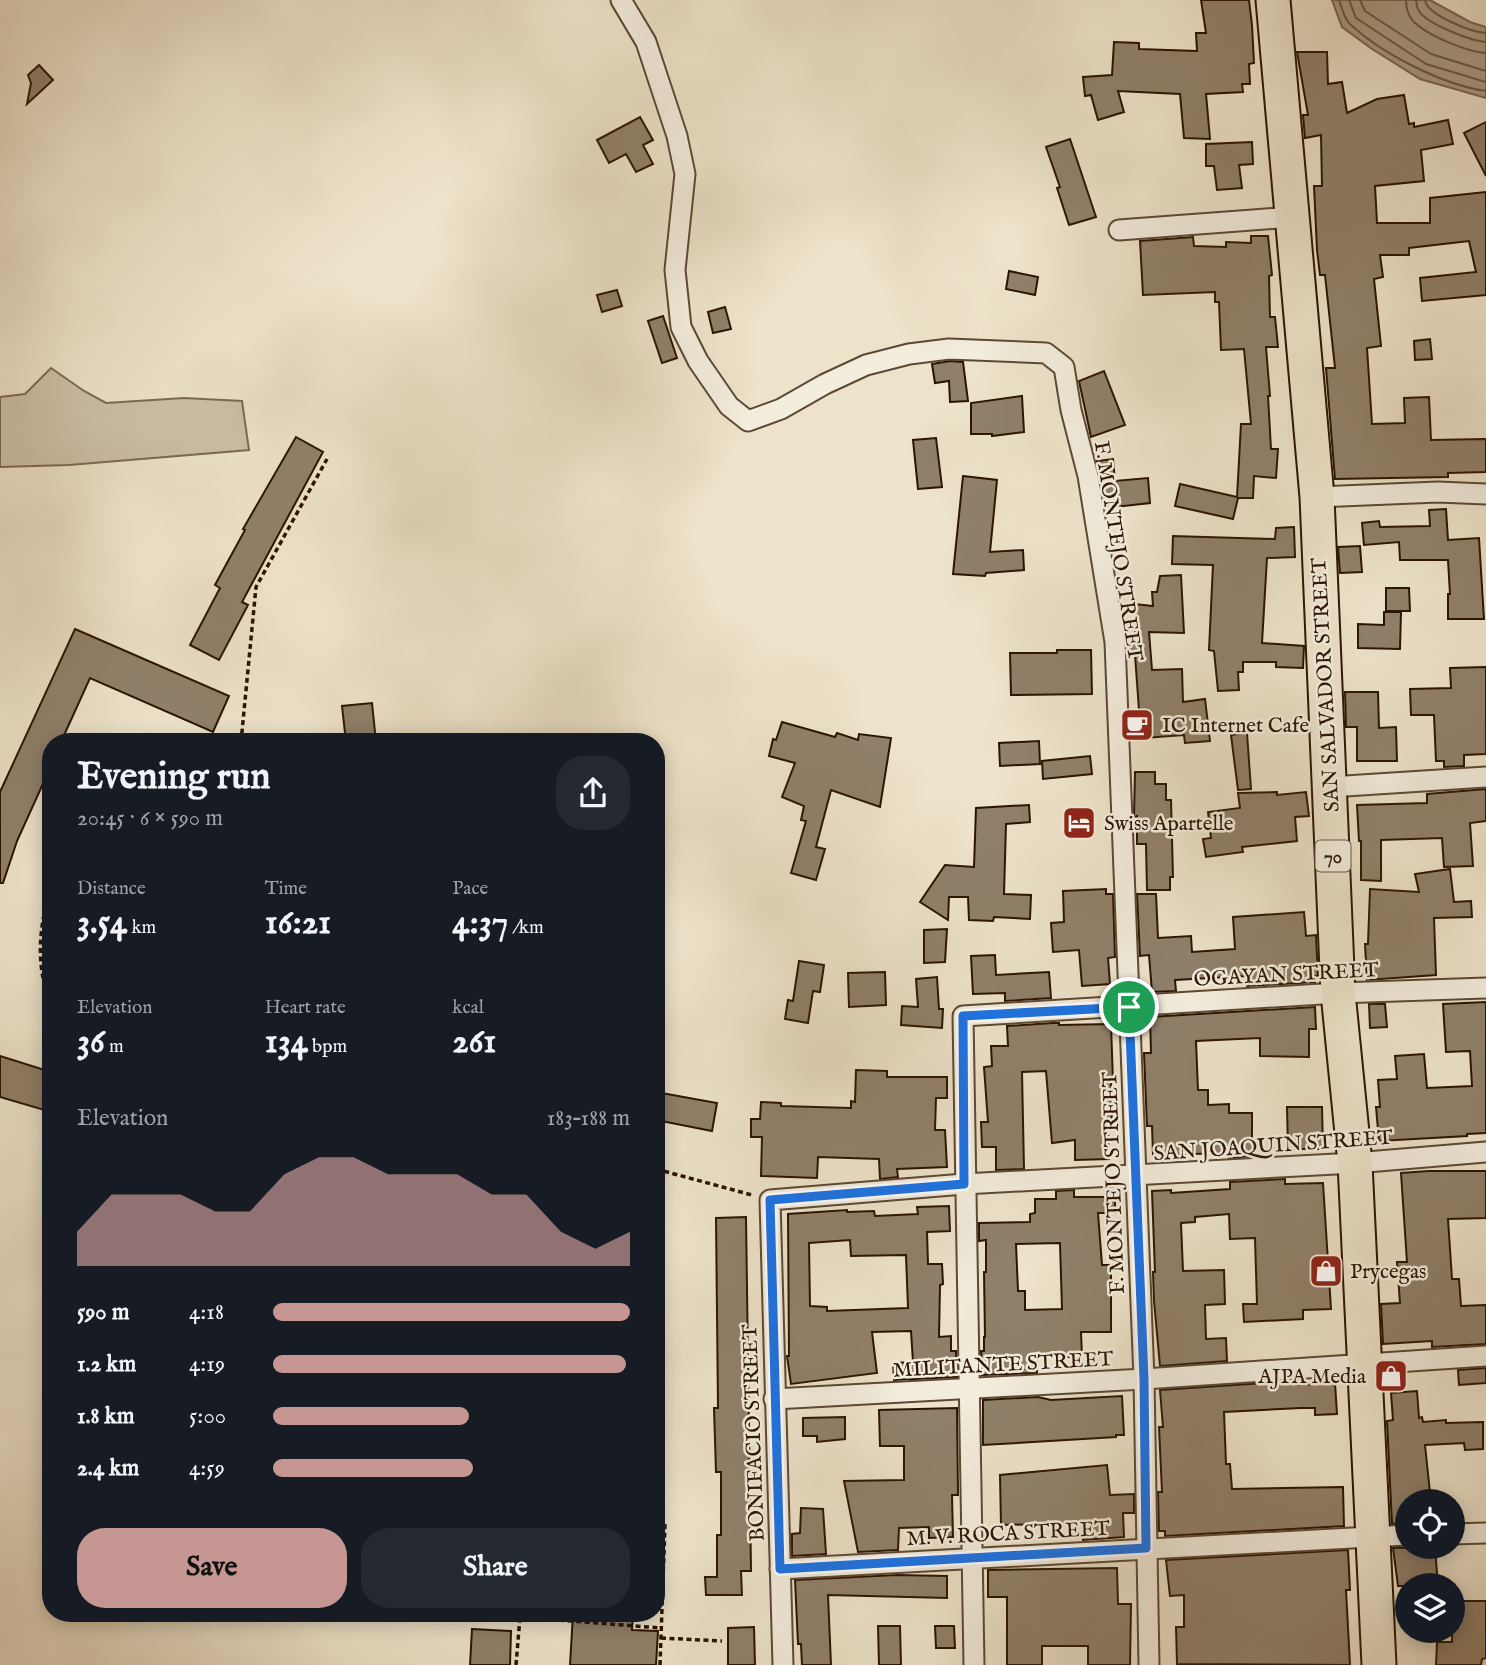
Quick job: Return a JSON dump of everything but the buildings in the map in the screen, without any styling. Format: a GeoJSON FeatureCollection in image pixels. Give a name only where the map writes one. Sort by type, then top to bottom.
{"type":"FeatureCollection","features":[{"type":"Feature","properties":{"kind":"highway","name":"SAN SALVADOR STREET"},"geometry":{"type":"LineString","coordinates":[[1273,0],[1317,496],[1338,993],[1354,1163],[1378,1665]]}},
{"type":"Feature","properties":{"kind":"street","name":"F. MONTEJO STREET"},"geometry":{"type":"LineString","coordinates":[[621,0],[646,42],[677,136],[685,174],[675,270],[681,327],[698,361],[729,406],[748,421],[780,409],[866,365],[909,354],[949,349],[1046,353],[1064,366],[1071,410],[1088,476],[1115,642],[1144,1379],[1149,1665]]}},
{"type":"Feature","properties":{"kind":"street"},"geometry":{"type":"LineString","coordinates":[[1119,230],[1292,216]]}},
{"type":"Feature","properties":{"kind":"street"},"geometry":{"type":"LineString","coordinates":[[1317,496],[1438,492],[1486,494]]}},
{"type":"Feature","properties":{"kind":"street"},"geometry":{"type":"LineString","coordinates":[[1330,787],[1486,777]]}},
{"type":"Feature","properties":{"kind":"street","name":"OGAYAN STREET"},"geometry":{"type":"LineString","coordinates":[[964,1184],[963,1016],[1338,993],[1486,988]]}},
{"type":"Feature","properties":{"kind":"street","name":"SAN JOAQUIN STREET"},"geometry":{"type":"LineString","coordinates":[[770,1200],[964,1184],[1134,1177],[1486,1152]]}},
{"type":"Feature","properties":{"kind":"street"},"geometry":{"type":"LineString","coordinates":[[964,1184],[974,1558],[974,1665]]}},
{"type":"Feature","properties":{"kind":"street","name":"BONIFACIO STREET"},"geometry":{"type":"LineString","coordinates":[[770,1200],[783,1665]]}},
{"type":"Feature","properties":{"kind":"street","name":"MILITANTE STREET"},"geometry":{"type":"LineString","coordinates":[[774,1399],[1144,1379],[1486,1356]]}},
{"type":"Feature","properties":{"kind":"street"},"geometry":{"type":"LineString","coordinates":[[1465,1534],[1486,1533]]}},
{"type":"Feature","properties":{"kind":"street","name":"M. V. ROCA STREET"},"geometry":{"type":"LineString","coordinates":[[780,1569],[1395,1535]]}},
{"type":"Feature","properties":{"kind":"path"},"geometry":{"type":"LineString","coordinates":[[243,733],[256,587],[327,459]]}},
{"type":"Feature","properties":{"kind":"path"},"geometry":{"type":"LineString","coordinates":[[42,921],[39,934],[42,981]]}},
{"type":"Feature","properties":{"kind":"path"},"geometry":{"type":"LineString","coordinates":[[665,1171],[770,1200]]}},
{"type":"Feature","properties":{"kind":"path"},"geometry":{"type":"LineString","coordinates":[[516,1665],[520,1622]]}},
{"type":"Feature","properties":{"kind":"path"},"geometry":{"type":"LineString","coordinates":[[585,1622],[662,1628]]}},
{"type":"Feature","properties":{"kind":"path"},"geometry":{"type":"LineString","coordinates":[[660,1665],[662,1622]]}},
{"type":"Feature","properties":{"kind":"path"},"geometry":{"type":"LineString","coordinates":[[661,1638],[722,1641]]}},
{"type":"Feature","properties":{"kind":"shaded area"},"geometry":{"type":"Polygon","coordinates":[[[51,368],[106,403],[184,398],[242,401],[249,450],[69,465],[0,467],[0,397],[25,394],[51,368]]]}},
{"type":"Feature","properties":{"kind":"water"},"geometry":{"type":"Polygon","coordinates":[[[1332,0],[1430,0],[1470,22],[1486,27],[1486,98],[1420,79],[1372,49],[1342,27],[1332,0]]]}},
{"type":"Feature","properties":{"kind":"place","name":"IC Internet Cafe"},"geometry":{"type":"Point","coordinates":[1137,725]}},
{"type":"Feature","properties":{"kind":"place","name":"Swiss Apartelle"},"geometry":{"type":"Point","coordinates":[1079,823]}},
{"type":"Feature","properties":{"kind":"place","name":"Prycegas"},"geometry":{"type":"Point","coordinates":[1326,1271]}},
{"type":"Feature","properties":{"kind":"place","name":"AJPA Media"},"geometry":{"type":"Point","coordinates":[1391,1376]}},
{"type":"Feature","properties":{"kind":"route"},"geometry":{"type":"LineString","coordinates":[[1129,1007],[1144,1379],[1146,1548],[780,1569],[770,1200],[964,1184],[963,1016],[1129,1007]]}}]}
